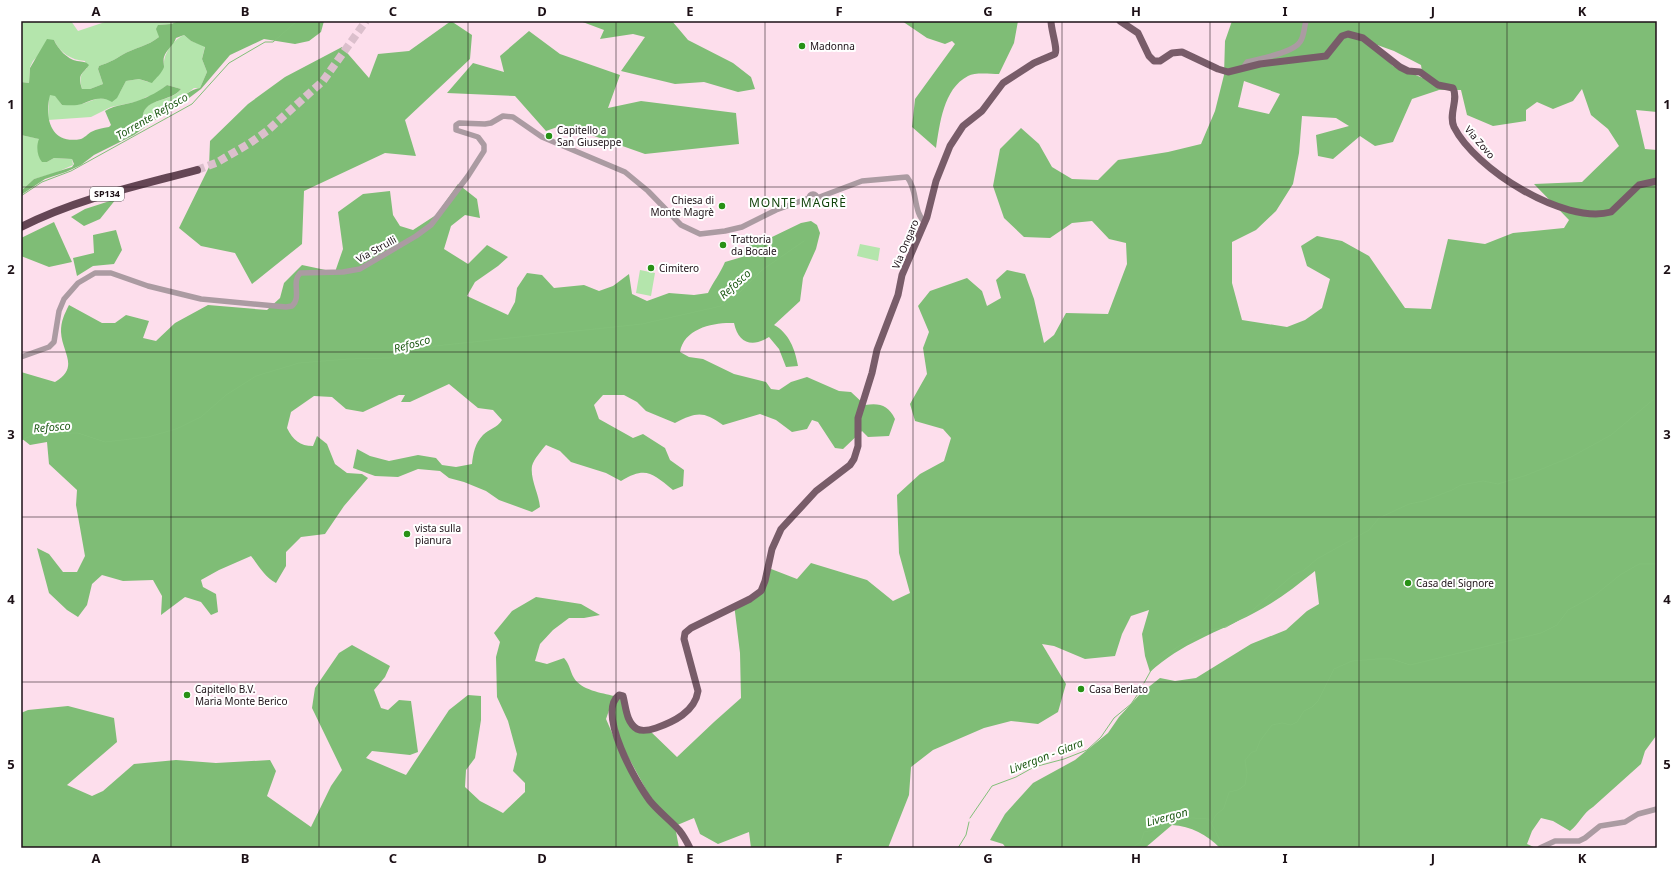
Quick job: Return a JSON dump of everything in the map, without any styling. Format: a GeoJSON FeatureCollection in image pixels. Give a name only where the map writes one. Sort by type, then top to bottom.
{"type":"FeatureCollection","features":[{"type":"Feature","properties":{"kind":"highway","name":"SP134"},"geometry":{"type":"LineString","coordinates":[[21,227],[45,215],[89,199],[197,170]]}},
{"type":"Feature","properties":{"kind":"main road","name":"Via Ongaro"},"geometry":{"type":"LineString","coordinates":[[690,848],[680,831],[646,795],[614,731],[612,708],[616,697],[619,695],[623,696],[628,718],[634,726],[641,730],[664,725],[680,717],[693,704],[698,691],[684,639],[685,633],[691,628],[754,597],[761,591],[766,581],[774,542],[781,529],[816,491],[850,465],[854,459],[858,446],[858,418],[872,373],[876,350],[898,295],[902,275],[925,222],[936,181],[950,146],[963,126],[982,111],[1003,83],[1034,63],[1057,52],[1052,35],[1051,21]]}},
{"type":"Feature","properties":{"kind":"main road"},"geometry":{"type":"LineString","coordinates":[[1120,21],[1138,33],[1149,56],[1154,61],[1160,61],[1172,53],[1182,52],[1224,72],[1242,69]]}},
{"type":"Feature","properties":{"kind":"main road","name":"Via Zovo"},"geometry":{"type":"LineString","coordinates":[[1242,69],[1260,64],[1326,56],[1342,36],[1348,34],[1363,38],[1400,68],[1408,71],[1420,72],[1438,85],[1453,88],[1454,96],[1451,117],[1454,126],[1482,161],[1506,180],[1563,210],[1592,213],[1611,212],[1639,185],[1657,181]]}},
{"type":"Feature","properties":{"kind":"street"},"geometry":{"type":"LineString","coordinates":[[1242,69],[1247,62],[1280,53],[1298,45],[1301,40],[1306,21]]}},
{"type":"Feature","properties":{"kind":"street","name":"Via Strulli"},"geometry":{"type":"LineString","coordinates":[[21,357],[49,347],[54,342],[59,311],[64,299],[78,283],[95,273],[111,272],[148,286],[201,299],[286,307],[292,306],[297,299],[296,280],[300,273],[343,272],[360,269],[421,233],[437,219],[484,151],[484,145],[478,137],[457,131],[455,127],[459,123],[488,124],[502,116],[509,116],[542,137],[625,172],[655,198],[681,225],[693,232],[705,234],[742,227],[776,210],[809,198],[813,202],[817,198],[862,181],[907,178],[914,189],[920,218],[925,222]]}},
{"type":"Feature","properties":{"kind":"street"},"geometry":{"type":"LineString","coordinates":[[1540,848],[1555,841],[1579,840],[1585,838],[1600,826],[1625,822],[1638,814],[1657,809]]}},
{"type":"Feature","properties":{"kind":"green space"},"geometry":{"type":"Polygon","coordinates":[[[21,21],[71,21],[78,31],[108,21],[179,21],[171,24],[158,25],[159,37],[155,40],[99,66],[98,69],[103,84],[90,89],[82,89],[81,77],[87,68],[85,61],[66,55],[59,49],[54,40],[33,61],[30,67],[29,83],[21,82],[21,21]]]}},
{"type":"Feature","properties":{"kind":"green space"},"geometry":{"type":"Polygon","coordinates":[[[179,21],[324,21],[321,32],[309,41],[295,44],[264,39],[230,55],[201,89],[185,101],[166,112],[134,135],[94,155],[81,165],[45,179],[21,195],[21,191],[34,179],[72,167],[74,164],[72,159],[54,158],[47,162],[42,162],[38,151],[39,139],[21,135],[21,82],[29,83],[30,68],[47,39],[54,40],[66,56],[73,60],[85,62],[89,65],[81,75],[80,80],[82,89],[90,89],[103,84],[98,69],[99,66],[155,40],[159,37],[156,29],[158,25],[171,24],[179,21]],[[184,35],[176,38],[165,54],[163,69],[152,83],[139,79],[126,81],[117,98],[112,102],[100,99],[80,105],[62,105],[55,96],[50,95],[48,112],[49,121],[52,128],[56,134],[63,138],[71,140],[81,139],[91,132],[109,127],[111,125],[105,111],[109,109],[140,100],[154,94],[167,85],[181,89],[177,93],[149,106],[143,115],[146,119],[158,116],[194,89],[200,88],[207,72],[202,59],[205,47],[191,41],[184,35]]]}},
{"type":"Feature","properties":{"kind":"green space"},"geometry":{"type":"Polygon","coordinates":[[[451,21],[472,35],[470,59],[405,120],[416,156],[385,153],[304,191],[302,244],[252,284],[235,253],[201,246],[179,228],[209,167],[210,141],[248,104],[285,77],[342,47],[369,78],[378,54],[409,51],[451,21]]]}},
{"type":"Feature","properties":{"kind":"green space"},"geometry":{"type":"Polygon","coordinates":[[[580,21],[672,21],[688,40],[733,63],[751,77],[755,89],[738,92],[704,82],[675,84],[621,71],[645,37],[633,34],[600,39],[604,30],[580,21]]]}},
{"type":"Feature","properties":{"kind":"green space"},"geometry":{"type":"Polygon","coordinates":[[[902,21],[1018,21],[1014,43],[999,74],[971,75],[960,82],[953,89],[941,118],[936,148],[912,127],[915,99],[955,44],[952,41],[945,44],[927,38],[902,21]]]}},
{"type":"Feature","properties":{"kind":"green space"},"geometry":{"type":"Polygon","coordinates":[[[1232,21],[1657,21],[1657,112],[1636,110],[1645,149],[1657,150],[1656,736],[1645,751],[1641,764],[1586,812],[1570,831],[1553,821],[1541,818],[1532,831],[1527,844],[1536,848],[1220,848],[1210,839],[1192,829],[1172,825],[1145,848],[1006,848],[1003,844],[990,840],[1005,814],[1033,783],[1075,760],[1108,733],[1119,717],[1141,693],[1160,678],[1175,681],[1196,678],[1251,644],[1286,630],[1307,611],[1319,604],[1315,571],[1262,609],[1174,653],[1150,672],[1145,656],[1142,634],[1149,610],[1131,616],[1122,634],[1115,656],[1085,659],[1054,646],[1042,644],[1066,684],[1058,712],[1038,724],[1011,721],[984,728],[933,750],[911,767],[909,795],[888,848],[751,848],[749,832],[718,844],[700,834],[694,818],[675,826],[679,848],[21,848],[21,713],[28,710],[68,706],[114,718],[117,742],[67,785],[92,796],[103,791],[134,764],[176,760],[216,763],[270,760],[276,771],[267,796],[311,827],[331,786],[342,770],[312,708],[315,688],[339,653],[352,645],[390,666],[385,677],[374,690],[381,708],[388,710],[399,700],[411,701],[418,752],[410,755],[372,751],[366,758],[406,775],[449,710],[468,695],[481,696],[481,720],[475,758],[466,770],[465,787],[480,801],[503,813],[525,792],[525,783],[513,771],[517,754],[508,721],[497,697],[496,657],[500,642],[494,633],[512,611],[536,597],[581,604],[600,615],[584,618],[569,618],[553,630],[540,644],[535,661],[547,664],[564,658],[577,682],[592,690],[614,696],[606,719],[626,765],[655,806],[614,731],[612,709],[620,697],[634,726],[649,730],[677,757],[741,698],[740,653],[734,604],[749,597],[757,591],[762,582],[766,567],[797,579],[811,563],[867,580],[893,601],[910,593],[899,553],[897,495],[920,474],[944,461],[951,438],[943,429],[915,421],[910,404],[927,374],[923,348],[929,332],[918,306],[930,291],[967,278],[982,291],[987,306],[1001,298],[996,280],[1007,270],[1025,274],[1034,299],[1044,343],[1054,335],[1066,313],[1108,314],[1127,264],[1126,243],[1109,239],[1092,221],[1072,223],[1050,238],[1024,237],[1004,218],[993,186],[1000,149],[1021,128],[1039,144],[1052,167],[1072,179],[1098,180],[1118,160],[1168,152],[1201,144],[1215,111],[1224,75],[1225,41],[1232,21]],[[1369,42],[1393,66],[1423,78],[1421,65],[1394,51],[1369,42]],[[1244,81],[1238,107],[1269,114],[1280,94],[1244,81]],[[1582,89],[1573,101],[1553,109],[1537,102],[1526,110],[1526,121],[1493,126],[1467,115],[1461,90],[1439,90],[1412,99],[1393,142],[1375,146],[1360,136],[1333,159],[1318,156],[1316,135],[1349,126],[1336,118],[1302,116],[1299,153],[1293,184],[1276,211],[1256,230],[1232,242],[1232,283],[1242,320],[1287,327],[1305,320],[1322,308],[1330,279],[1307,266],[1301,246],[1317,236],[1342,241],[1369,256],[1405,308],[1431,309],[1448,239],[1485,244],[1513,233],[1564,228],[1569,220],[1534,184],[1582,182],[1619,146],[1608,129],[1591,115],[1582,89]]]}},
{"type":"Feature","properties":{"kind":"green space"},"geometry":{"type":"Polygon","coordinates":[[[529,31],[560,54],[620,75],[608,108],[641,101],[736,113],[739,144],[645,154],[563,125],[546,131],[515,96],[447,93],[473,63],[504,72],[500,56],[529,31]]]}},
{"type":"Feature","properties":{"kind":"green space"},"geometry":{"type":"Polygon","coordinates":[[[184,35],[191,41],[205,46],[202,59],[207,72],[200,88],[194,88],[157,117],[146,119],[143,115],[145,109],[149,105],[177,93],[181,89],[167,85],[155,95],[146,97],[140,101],[111,107],[91,117],[48,120],[49,95],[55,95],[62,105],[82,104],[99,98],[107,99],[120,92],[126,81],[139,79],[148,82],[164,65],[165,56],[173,43],[184,35]]]}},
{"type":"Feature","properties":{"kind":"green space"},"geometry":{"type":"Polygon","coordinates":[[[21,135],[40,139],[47,162],[54,158],[72,159],[73,165],[55,173],[34,179],[21,191],[21,135]]]}},
{"type":"Feature","properties":{"kind":"green space"},"geometry":{"type":"Polygon","coordinates":[[[458,184],[477,199],[480,218],[465,215],[451,226],[444,249],[468,264],[487,245],[508,257],[475,282],[467,296],[508,315],[515,302],[517,288],[527,273],[542,275],[554,288],[584,285],[599,291],[613,286],[629,274],[632,294],[647,301],[669,293],[694,295],[708,293],[725,262],[742,257],[745,246],[756,238],[772,237],[801,223],[811,221],[817,225],[820,233],[816,249],[803,278],[800,301],[774,325],[784,332],[790,342],[798,366],[786,367],[779,349],[769,337],[752,343],[742,339],[736,330],[734,323],[709,325],[701,328],[687,337],[680,352],[689,357],[703,359],[734,374],[766,382],[771,389],[779,390],[791,382],[807,377],[839,391],[851,392],[865,405],[875,404],[883,406],[892,414],[895,419],[889,436],[868,437],[862,431],[843,449],[835,448],[818,422],[812,420],[807,429],[792,432],[776,420],[760,414],[723,425],[705,415],[695,415],[675,423],[646,411],[637,402],[624,395],[603,395],[594,405],[599,419],[633,438],[643,434],[665,448],[670,460],[684,470],[683,486],[673,490],[660,479],[643,473],[630,476],[621,481],[606,473],[571,462],[560,451],[546,445],[532,466],[532,476],[540,507],[532,512],[499,500],[486,491],[449,478],[440,471],[418,469],[398,477],[375,476],[353,468],[357,449],[370,456],[389,461],[418,455],[436,458],[442,465],[456,467],[472,464],[475,449],[480,438],[498,425],[502,420],[493,410],[478,408],[449,384],[410,402],[401,402],[405,395],[399,395],[363,412],[346,409],[332,397],[314,396],[291,412],[287,428],[289,432],[297,442],[308,446],[313,446],[317,436],[327,444],[335,464],[347,473],[362,474],[368,478],[344,506],[325,534],[301,537],[286,552],[286,566],[276,583],[265,574],[251,556],[219,570],[201,580],[203,587],[216,594],[218,612],[211,615],[201,602],[185,597],[161,615],[162,596],[153,580],[123,581],[102,575],[92,584],[87,605],[78,617],[67,610],[49,593],[37,548],[49,554],[63,572],[77,572],[85,556],[76,505],[77,490],[49,464],[47,442],[30,445],[21,438],[21,372],[55,382],[67,371],[68,359],[62,340],[61,328],[63,318],[69,305],[102,323],[115,323],[126,315],[149,321],[143,338],[156,341],[175,323],[208,305],[267,310],[280,298],[284,283],[302,265],[335,272],[343,249],[338,212],[363,194],[390,191],[393,215],[400,226],[413,230],[436,215],[458,184]]]}},
{"type":"Feature","properties":{"kind":"green space"},"geometry":{"type":"Polygon","coordinates":[[[116,199],[100,219],[84,226],[71,217],[85,209],[116,199]]]}},
{"type":"Feature","properties":{"kind":"green space"},"geometry":{"type":"Polygon","coordinates":[[[54,222],[72,262],[49,267],[21,256],[21,238],[54,222]]]}},
{"type":"Feature","properties":{"kind":"green space"},"geometry":{"type":"Polygon","coordinates":[[[116,230],[122,250],[114,264],[93,266],[77,276],[73,258],[94,253],[93,235],[116,230]]]}},
{"type":"Feature","properties":{"kind":"green space"},"geometry":{"type":"Polygon","coordinates":[[[860,244],[880,248],[878,261],[857,256],[860,244]]]}},
{"type":"Feature","properties":{"kind":"green space"},"geometry":{"type":"Polygon","coordinates":[[[640,270],[655,273],[651,296],[636,293],[640,270]]]}},
{"type":"Feature","properties":{"kind":"waterway","name":"Torrente Refosco"},"geometry":{"type":"LineString","coordinates":[[21,196],[42,182],[71,171],[192,104],[229,63],[265,42],[273,42],[297,21]]}},
{"type":"Feature","properties":{"kind":"waterway","name":"Refosco"},"geometry":{"type":"LineString","coordinates":[[21,440],[36,434],[78,433],[105,442],[148,437],[176,429],[201,417],[226,395],[256,376],[299,363],[348,359],[389,358],[435,346],[642,324],[721,306],[739,293],[762,270],[804,241]]}},
{"type":"Feature","properties":{"kind":"waterway"},"geometry":{"type":"LineString","coordinates":[[1144,683],[1154,665],[1164,656],[1185,642],[1210,630],[1226,627],[1247,615],[1293,575],[1304,570],[1317,559],[1369,530],[1379,518],[1409,504],[1424,501],[1461,485],[1483,481],[1498,484],[1527,475],[1571,457],[1611,435],[1654,399]]}},
{"type":"Feature","properties":{"kind":"waterway"},"geometry":{"type":"LineString","coordinates":[[1211,824],[1216,815],[1224,808],[1229,792],[1238,790],[1245,785],[1247,773],[1245,760],[1252,752],[1256,751],[1260,741],[1272,725],[1282,723],[1291,725],[1297,722],[1304,711],[1312,707],[1318,701],[1334,669],[1352,661],[1377,659],[1392,659],[1410,665],[1541,633],[1557,625],[1568,610],[1594,596],[1620,575],[1639,564],[1657,564]]}},
{"type":"Feature","properties":{"kind":"waterway","name":"Livergon - Giara"},"geometry":{"type":"LineString","coordinates":[[970,818],[992,786],[1016,777],[1034,767],[1064,759],[1087,750],[1101,737],[1114,718],[1131,704],[1142,688]]}},
{"type":"Feature","properties":{"kind":"waterway","name":"Livergon"},"geometry":{"type":"LineString","coordinates":[[1131,848],[1141,842],[1144,832],[1163,828],[1175,821],[1192,818],[1209,819],[1224,848]]}},
{"type":"Feature","properties":{"kind":"waterway","name":"Livergon - Giara"},"geometry":{"type":"LineString","coordinates":[[958,848],[966,835],[969,822]]}},
{"type":"Feature","properties":{"kind":"tunnel"},"geometry":{"type":"LineString","coordinates":[[197,170],[216,163],[267,131],[323,81],[366,21]]}},
{"type":"Feature","properties":{"kind":"place","name":"Madonna"},"geometry":{"type":"Point","coordinates":[802,46]}},
{"type":"Feature","properties":{"kind":"place","name":"Capitello a San Giuseppe"},"geometry":{"type":"Point","coordinates":[549,136]}},
{"type":"Feature","properties":{"kind":"place","name":"Chiesa di Monte Magrè"},"geometry":{"type":"Point","coordinates":[722,206]}},
{"type":"Feature","properties":{"kind":"place","name":"Trattoria da Bocale"},"geometry":{"type":"Point","coordinates":[723,245]}},
{"type":"Feature","properties":{"kind":"place","name":"Cimitero"},"geometry":{"type":"Point","coordinates":[651,268]}},
{"type":"Feature","properties":{"kind":"place","name":"vista sulla pianura"},"geometry":{"type":"Point","coordinates":[407,534]}},
{"type":"Feature","properties":{"kind":"place","name":"Casa del Signore"},"geometry":{"type":"Point","coordinates":[1408,583]}},
{"type":"Feature","properties":{"kind":"place","name":"Casa Berlato"},"geometry":{"type":"Point","coordinates":[1081,689]}},
{"type":"Feature","properties":{"kind":"place","name":"Capitello B.V. Maria Monte Berico"},"geometry":{"type":"Point","coordinates":[187,695]}},
{"type":"Feature","properties":{"kind":"district","name":"MONTE MAGRÈ"},"geometry":{"type":"Point","coordinates":[798,203]}}]}
